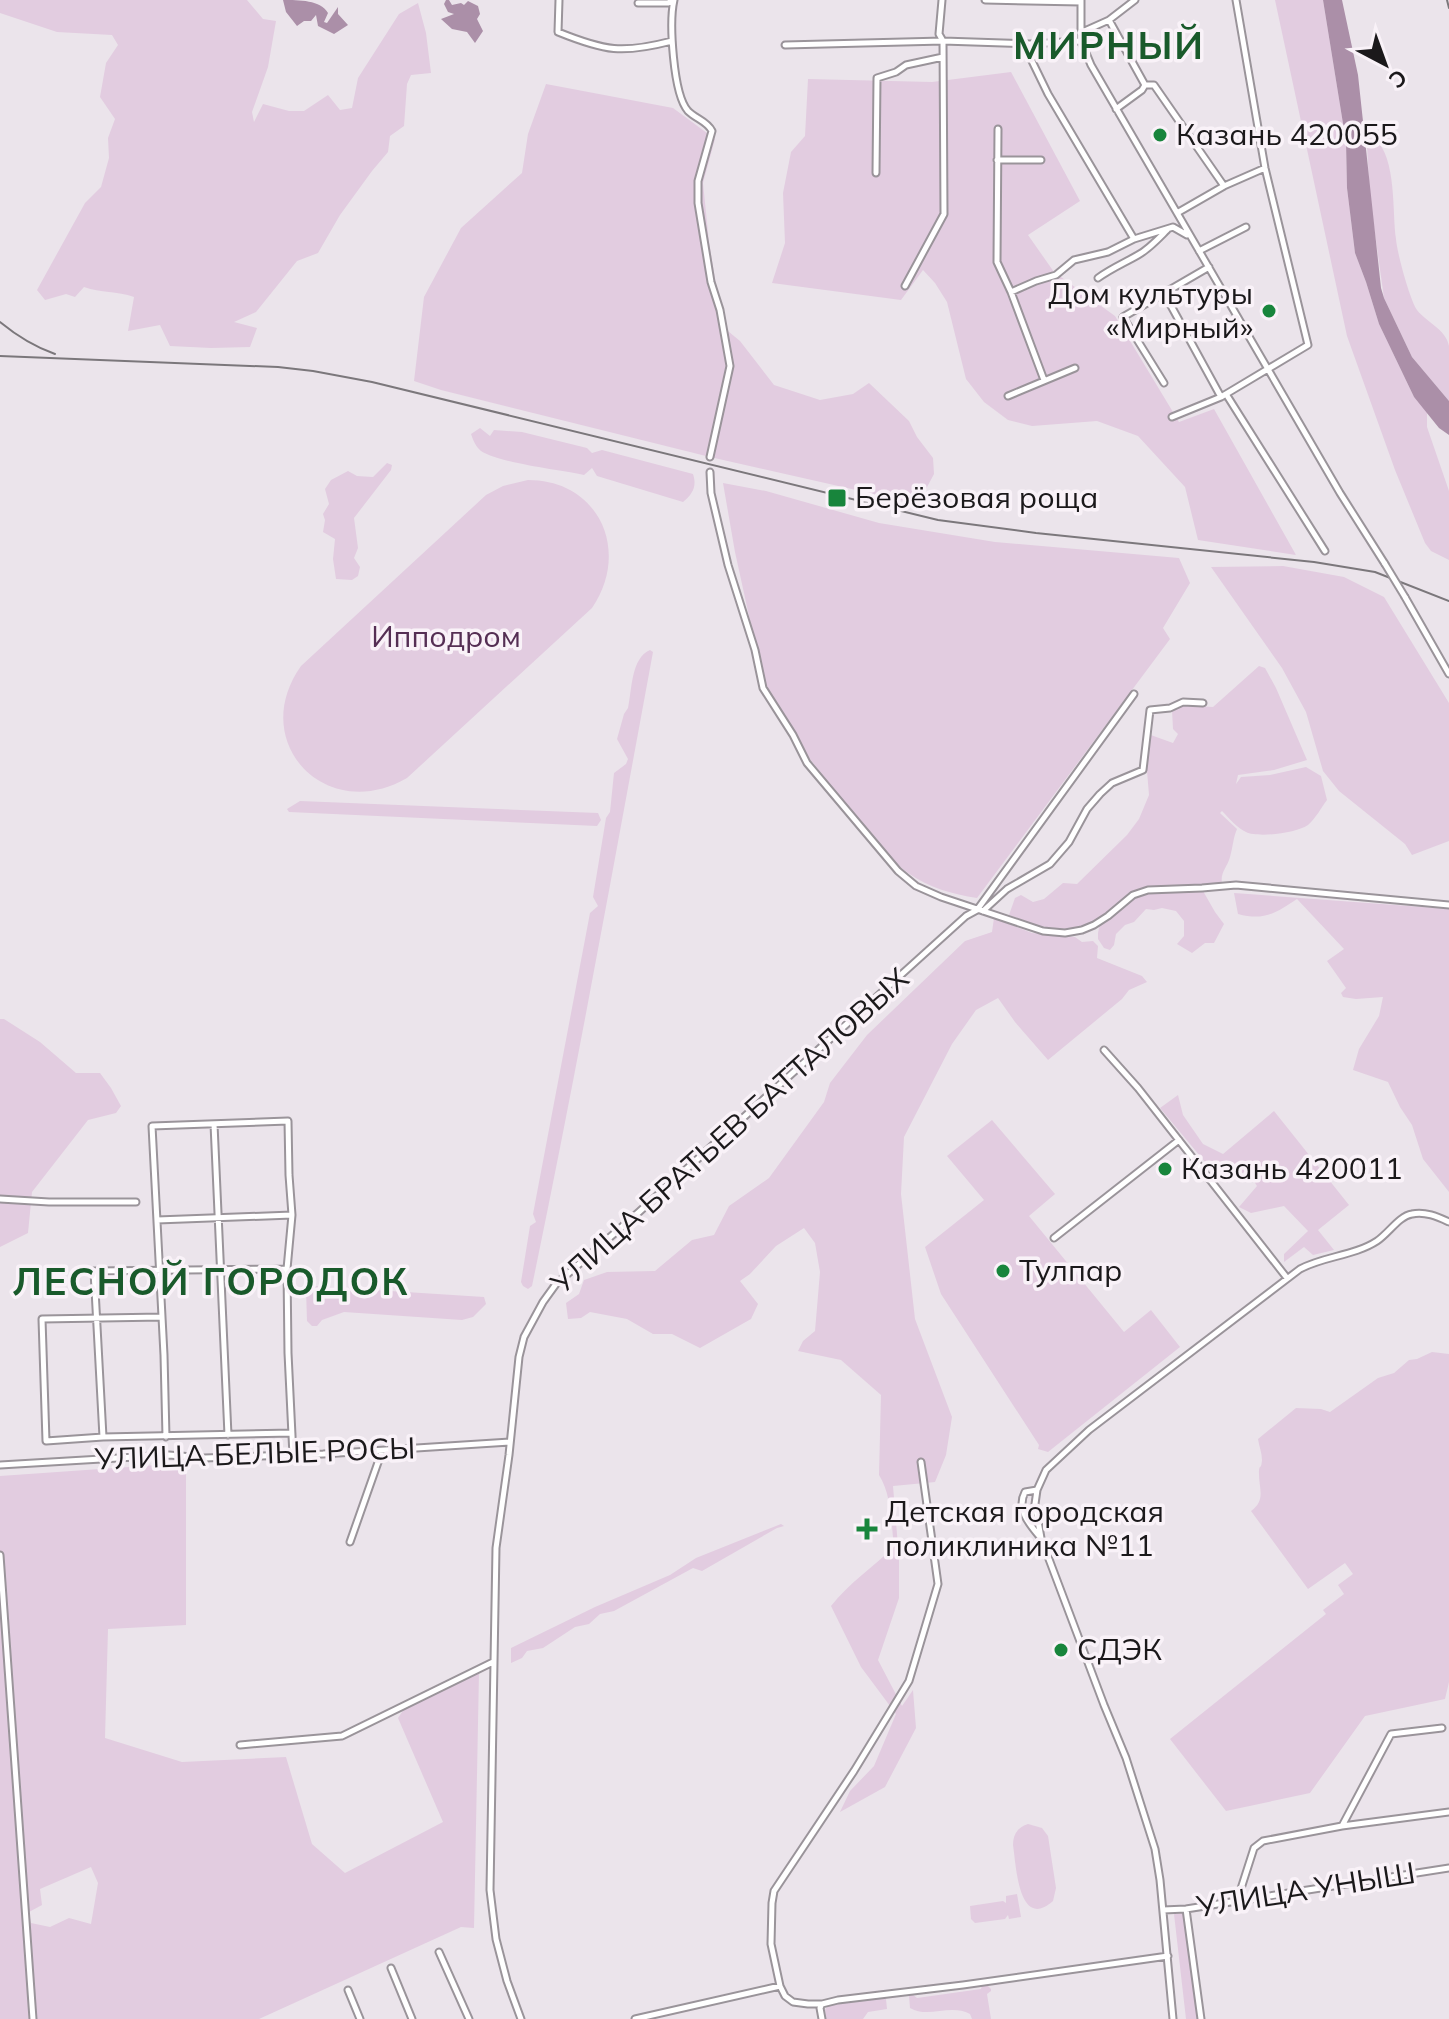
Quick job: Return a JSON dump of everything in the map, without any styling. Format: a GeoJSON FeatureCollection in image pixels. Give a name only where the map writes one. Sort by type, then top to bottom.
{"type":"FeatureCollection","features":[{"type":"Feature","properties":{"kind":"street"},"geometry":{"type":"LineString","coordinates":[[559,0],[558,32],[590,45],[618,51],[672,41]]}},
{"type":"Feature","properties":{"kind":"street"},"geometry":{"type":"LineString","coordinates":[[674,0],[672,41],[681,96],[688,110],[710,126],[712,131],[698,181],[698,203],[711,282],[728,348],[728,375],[710,457]]}},
{"type":"Feature","properties":{"kind":"street"},"geometry":{"type":"LineString","coordinates":[[638,3],[668,3],[674,0]]}},
{"type":"Feature","properties":{"kind":"street"},"geometry":{"type":"LineString","coordinates":[[905,286],[944,214],[943,41],[939,34],[942,0]]}},
{"type":"Feature","properties":{"kind":"street"},"geometry":{"type":"LineString","coordinates":[[985,0],[1081,1],[1081,41],[1091,65],[1449,674]]}},
{"type":"Feature","properties":{"kind":"street"},"geometry":{"type":"LineString","coordinates":[[1172,417],[1224,396],[1308,345],[1265,168],[1236,0]]}},
{"type":"Feature","properties":{"kind":"street"},"geometry":{"type":"LineString","coordinates":[[1080,33],[1109,20],[1131,1]]}},
{"type":"Feature","properties":{"kind":"street"},"geometry":{"type":"LineString","coordinates":[[1109,20],[1145,85]]}},
{"type":"Feature","properties":{"kind":"street"},"geometry":{"type":"LineString","coordinates":[[785,45],[1081,41]]}},
{"type":"Feature","properties":{"kind":"street"},"geometry":{"type":"LineString","coordinates":[[1030,44],[1031,59],[1048,94],[1134,239]]}},
{"type":"Feature","properties":{"kind":"street"},"geometry":{"type":"LineString","coordinates":[[876,173],[877,78],[906,65],[943,57]]}},
{"type":"Feature","properties":{"kind":"street"},"geometry":{"type":"LineString","coordinates":[[1145,85],[1154,85],[1224,186]]}},
{"type":"Feature","properties":{"kind":"street"},"geometry":{"type":"LineString","coordinates":[[1116,109],[1145,85]]}},
{"type":"Feature","properties":{"kind":"street"},"geometry":{"type":"LineString","coordinates":[[998,129],[997,262],[1044,380]]}},
{"type":"Feature","properties":{"kind":"street"},"geometry":{"type":"LineString","coordinates":[[997,160],[1041,160]]}},
{"type":"Feature","properties":{"kind":"street"},"geometry":{"type":"LineString","coordinates":[[1098,278],[1150,247],[1170,228],[1178,215],[1224,186],[1265,168]]}},
{"type":"Feature","properties":{"kind":"street"},"geometry":{"type":"LineString","coordinates":[[1199,251],[1246,227]]}},
{"type":"Feature","properties":{"kind":"street"},"geometry":{"type":"LineString","coordinates":[[1011,292],[1056,275],[1074,260],[1108,252],[1134,239],[1170,228],[1183,231],[1191,238]]}},
{"type":"Feature","properties":{"kind":"street"},"geometry":{"type":"LineString","coordinates":[[1164,383],[1123,317],[1209,267]]}},
{"type":"Feature","properties":{"kind":"street"},"geometry":{"type":"LineString","coordinates":[[1164,293],[1224,396],[1325,551]]}},
{"type":"Feature","properties":{"kind":"street"},"geometry":{"type":"LineString","coordinates":[[1008,396],[1075,368]]}},
{"type":"Feature","properties":{"kind":"street"},"geometry":{"type":"LineString","coordinates":[[710,472],[711,493],[728,565],[766,693],[807,763],[898,871],[927,892],[1043,931],[1065,933],[1094,925],[1133,895],[1148,890],[1236,885],[1447,904]]}},
{"type":"Feature","properties":{"kind":"street","name":"УЛИЦА БРАТЬЕВ БАТТАЛОВЫХ"},"geometry":{"type":"LineString","coordinates":[[521,2019],[496,1939],[490,1890],[496,1548],[524,1337],[556,1284],[966,916],[980,911],[1134,694]]}},
{"type":"Feature","properties":{"kind":"street"},"geometry":{"type":"LineString","coordinates":[[980,911],[1007,889],[1050,864],[1069,842],[1087,809],[1112,783],[1143,770],[1150,710],[1170,708],[1183,702],[1203,703]]}},
{"type":"Feature","properties":{"kind":"street"},"geometry":{"type":"LineString","coordinates":[[1104,1050],[1138,1088],[1287,1278]]}},
{"type":"Feature","properties":{"kind":"street"},"geometry":{"type":"LineString","coordinates":[[166,1437],[152,1126],[288,1121],[292,1215],[287,1269],[288,1353],[293,1456]]}},
{"type":"Feature","properties":{"kind":"street"},"geometry":{"type":"LineString","coordinates":[[214,1124],[228,1435]]}},
{"type":"Feature","properties":{"kind":"street"},"geometry":{"type":"LineString","coordinates":[[1054,1238],[1179,1140]]}},
{"type":"Feature","properties":{"kind":"street"},"geometry":{"type":"LineString","coordinates":[[0,1199],[136,1202]]}},
{"type":"Feature","properties":{"kind":"street"},"geometry":{"type":"LineString","coordinates":[[1173,2019],[1155,1849],[1126,1758],[1041,1538],[1035,1504],[1037,1490],[1046,1470],[1089,1430],[1287,1278],[1309,1264],[1359,1250],[1379,1240],[1408,1214],[1432,1215],[1449,1222]]}},
{"type":"Feature","properties":{"kind":"street"},"geometry":{"type":"LineString","coordinates":[[157,1220],[292,1215]]}},
{"type":"Feature","properties":{"kind":"street"},"geometry":{"type":"LineString","coordinates":[[103,1437],[94,1271],[287,1269]]}},
{"type":"Feature","properties":{"kind":"street"},"geometry":{"type":"LineString","coordinates":[[162,1317],[42,1319],[46,1441],[292,1433]]}},
{"type":"Feature","properties":{"kind":"street","name":"УЛИЦА БЕЛЫЕ РОСЫ"},"geometry":{"type":"LineString","coordinates":[[0,1465],[169,1455],[204,1458],[293,1456],[510,1442]]}},
{"type":"Feature","properties":{"kind":"street"},"geometry":{"type":"LineString","coordinates":[[350,1542],[382,1451]]}},
{"type":"Feature","properties":{"kind":"street"},"geometry":{"type":"LineString","coordinates":[[921,1462],[938,1584],[909,1681],[854,1771],[774,1891],[771,1944],[780,1986],[785,1996],[793,2002],[822,2004],[1168,1956]]}},
{"type":"Feature","properties":{"kind":"street"},"geometry":{"type":"LineString","coordinates":[[1037,1490],[1025,1492],[1021,1502],[1024,1515],[1041,1538]]}},
{"type":"Feature","properties":{"kind":"street"},"geometry":{"type":"LineString","coordinates":[[0,1555],[33,2019]]}},
{"type":"Feature","properties":{"kind":"street"},"geometry":{"type":"LineString","coordinates":[[240,1745],[342,1736],[494,1661]]}},
{"type":"Feature","properties":{"kind":"street"},"geometry":{"type":"LineString","coordinates":[[1342,1826],[1391,1734],[1442,1728]]}},
{"type":"Feature","properties":{"kind":"street"},"geometry":{"type":"LineString","coordinates":[[1236,1901],[1254,1848],[1263,1841],[1342,1826],[1449,1812]]}},
{"type":"Feature","properties":{"kind":"street","name":"УЛИЦА УНЫШ"},"geometry":{"type":"LineString","coordinates":[[1163,1910],[1449,1868]]}},
{"type":"Feature","properties":{"kind":"street"},"geometry":{"type":"LineString","coordinates":[[1186,1909],[1201,2019]]}},
{"type":"Feature","properties":{"kind":"street"},"geometry":{"type":"LineString","coordinates":[[439,1952],[469,2019]]}},
{"type":"Feature","properties":{"kind":"street"},"geometry":{"type":"LineString","coordinates":[[391,1968],[412,2019]]}},
{"type":"Feature","properties":{"kind":"street"},"geometry":{"type":"LineString","coordinates":[[635,2019],[780,1986]]}},
{"type":"Feature","properties":{"kind":"street"},"geometry":{"type":"LineString","coordinates":[[348,1990],[360,2019]]}},
{"type":"Feature","properties":{"kind":"street"},"geometry":{"type":"LineString","coordinates":[[822,2004],[822,2019]]}},
{"type":"Feature","properties":{"kind":"green space"},"geometry":{"type":"Polygon","coordinates":[[[0,0],[247,0],[263,19],[276,21],[268,67],[252,112],[254,122],[263,104],[289,111],[304,111],[328,95],[340,110],[352,108],[358,78],[399,14],[418,3],[431,73],[411,75],[407,84],[404,126],[390,136],[388,152],[340,215],[318,253],[297,261],[256,312],[234,322],[257,328],[250,347],[170,346],[160,325],[128,331],[134,297],[84,287],[75,297],[66,294],[45,300],[37,290],[85,203],[101,187],[109,158],[108,138],[115,119],[100,97],[106,63],[118,45],[112,35],[57,32],[0,13],[0,0]]]}},
{"type":"Feature","properties":{"kind":"green space"},"geometry":{"type":"Polygon","coordinates":[[[1275,0],[1323,0],[1346,142],[1347,188],[1355,253],[1379,324],[1414,397],[1427,412],[1427,427],[1449,491],[1449,560],[1431,551],[1425,543],[1347,336],[1275,0]]]}},
{"type":"Feature","properties":{"kind":"green space"},"geometry":{"type":"Polygon","coordinates":[[[1011,72],[1080,201],[1028,235],[1054,272],[1115,316],[1179,422],[1214,409],[1296,555],[1198,540],[1185,487],[1138,436],[1097,421],[1032,426],[1008,420],[984,402],[966,379],[947,302],[923,270],[901,300],[772,283],[785,243],[783,193],[791,152],[805,136],[808,79],[932,82],[1011,72]]]}},
{"type":"Feature","properties":{"kind":"green space"},"geometry":{"type":"Polygon","coordinates":[[[546,84],[673,108],[715,139],[703,183],[723,327],[740,341],[774,385],[820,400],[853,394],[869,383],[909,421],[933,458],[934,474],[918,504],[710,457],[414,381],[424,297],[461,228],[522,173],[528,134],[546,84]]]}},
{"type":"Feature","properties":{"kind":"green space"},"geometry":{"type":"Polygon","coordinates":[[[1375,139],[1387,159],[1390,172],[1397,246],[1411,297],[1417,310],[1440,330],[1449,346],[1449,401],[1412,357],[1384,298],[1370,198],[1367,146],[1369,140],[1375,139]]]}},
{"type":"Feature","properties":{"kind":"green space"},"geometry":{"type":"Polygon","coordinates":[[[480,428],[490,436],[494,430],[522,432],[587,448],[592,453],[602,450],[693,474],[692,493],[683,502],[597,476],[592,468],[584,475],[501,459],[481,451],[476,445],[471,434],[480,428]]]}},
{"type":"Feature","properties":{"kind":"green space"},"geometry":{"type":"Polygon","coordinates":[[[387,463],[392,465],[391,470],[354,518],[358,548],[354,558],[360,567],[358,576],[352,580],[336,579],[333,559],[335,539],[323,532],[323,514],[329,504],[325,489],[331,480],[348,471],[357,476],[373,477],[387,463]]]}},
{"type":"Feature","properties":{"kind":"green space","name":"Ипподром"},"geometry":{"type":"Polygon","coordinates":[[[528,480],[553,483],[573,492],[590,505],[601,523],[608,542],[608,564],[603,586],[592,608],[407,778],[377,790],[349,791],[324,783],[303,768],[289,747],[283,722],[287,695],[301,666],[486,495],[503,486],[528,480]]]}},
{"type":"Feature","properties":{"kind":"green space","name":"Берёзовая роща"},"geometry":{"type":"Polygon","coordinates":[[[723,483],[766,491],[879,523],[995,542],[1179,558],[1190,583],[1163,628],[1170,639],[977,898],[933,886],[903,870],[828,782],[786,723],[763,680],[723,483]]]}},
{"type":"Feature","properties":{"kind":"green space"},"geometry":{"type":"Polygon","coordinates":[[[1283,566],[1344,577],[1384,597],[1449,703],[1449,841],[1412,855],[1405,844],[1339,791],[1323,771],[1306,712],[1282,668],[1211,567],[1283,566]]]}},
{"type":"Feature","properties":{"kind":"green space"},"geometry":{"type":"Polygon","coordinates":[[[650,650],[653,652],[579,1048],[532,1286],[528,1289],[521,1282],[530,1226],[536,1222],[533,1214],[590,913],[598,906],[593,897],[606,818],[610,812],[614,773],[628,759],[617,739],[628,708],[636,667],[650,650]]]}},
{"type":"Feature","properties":{"kind":"green space"},"geometry":{"type":"Polygon","coordinates":[[[1259,666],[1265,668],[1276,688],[1307,760],[1274,770],[1238,775],[1236,784],[1241,777],[1270,775],[1306,767],[1321,776],[1327,800],[1308,825],[1287,832],[1252,834],[1239,828],[1222,811],[1220,813],[1237,829],[1222,884],[1141,888],[1099,919],[1069,930],[1038,926],[1009,915],[1015,898],[1021,895],[1033,902],[1044,899],[1063,883],[1077,884],[1127,835],[1139,819],[1149,795],[1148,734],[1173,743],[1178,734],[1173,729],[1172,710],[1181,705],[1213,707],[1259,666]]]}},
{"type":"Feature","properties":{"kind":"green space"},"geometry":{"type":"Polygon","coordinates":[[[300,801],[598,813],[601,820],[597,826],[289,812],[287,809],[300,801]]]}},
{"type":"Feature","properties":{"kind":"green space"},"geometry":{"type":"Polygon","coordinates":[[[1203,891],[1224,924],[1214,943],[1205,943],[1192,953],[1177,944],[1184,936],[1184,921],[1176,911],[1162,908],[1146,909],[1134,922],[1125,925],[1116,934],[1110,950],[1104,948],[1098,939],[1100,923],[1139,894],[1203,891]]]}},
{"type":"Feature","properties":{"kind":"green space"},"geometry":{"type":"Polygon","coordinates":[[[1234,893],[1449,909],[1449,1192],[1423,1159],[1412,1125],[1388,1082],[1353,1070],[1359,1049],[1379,1016],[1383,997],[1343,997],[1341,993],[1346,988],[1327,961],[1344,949],[1297,899],[1269,914],[1255,917],[1238,914],[1234,893]]]}},
{"type":"Feature","properties":{"kind":"green space"},"geometry":{"type":"Polygon","coordinates":[[[994,918],[1032,933],[1075,937],[1082,942],[1093,941],[1098,946],[1097,958],[1142,976],[1147,982],[1129,990],[1048,1060],[998,998],[976,1010],[952,1044],[904,1137],[901,1194],[915,1319],[952,1417],[946,1455],[935,1482],[893,1486],[899,1598],[878,1660],[902,1706],[913,1690],[916,1728],[885,1787],[840,1812],[850,1791],[874,1766],[896,1714],[861,1667],[831,1606],[853,1582],[894,1547],[889,1501],[879,1475],[881,1395],[841,1360],[798,1351],[803,1341],[815,1331],[820,1272],[815,1243],[804,1228],[776,1246],[740,1281],[758,1304],[751,1319],[700,1348],[672,1334],[653,1334],[627,1319],[590,1312],[581,1318],[568,1319],[566,1303],[579,1294],[584,1280],[607,1272],[655,1271],[692,1240],[714,1235],[729,1206],[769,1178],[824,1102],[830,1083],[867,1035],[965,941],[992,932],[994,918]]]}},
{"type":"Feature","properties":{"kind":"green space"},"geometry":{"type":"Polygon","coordinates":[[[0,1019],[40,1042],[76,1073],[100,1073],[121,1106],[116,1113],[88,1120],[32,1192],[28,1233],[0,1247],[0,1019]]]}},
{"type":"Feature","properties":{"kind":"green space"},"geometry":{"type":"Polygon","coordinates":[[[1178,1095],[1183,1115],[1203,1144],[1223,1154],[1274,1111],[1349,1205],[1318,1230],[1334,1250],[1313,1255],[1304,1247],[1284,1262],[1284,1254],[1308,1231],[1284,1206],[1251,1213],[1239,1207],[1257,1186],[1247,1170],[1227,1183],[1205,1162],[1160,1108],[1178,1095]]]}},
{"type":"Feature","properties":{"kind":"green space","name":"Тулпар"},"geometry":{"type":"Polygon","coordinates":[[[992,1120],[1055,1194],[1029,1216],[1124,1332],[1151,1310],[1180,1347],[1048,1452],[1038,1449],[1039,1445],[941,1294],[925,1247],[984,1200],[947,1156],[992,1120]]]}},
{"type":"Feature","properties":{"kind":"green space"},"geometry":{"type":"Polygon","coordinates":[[[312,1286],[484,1297],[486,1304],[473,1317],[462,1320],[344,1312],[312,1326],[307,1321],[306,1289],[312,1286]]]}},
{"type":"Feature","properties":{"kind":"green space"},"geometry":{"type":"Polygon","coordinates":[[[1432,1352],[1449,1354],[1449,1682],[1445,1699],[1365,1716],[1310,1793],[1226,1811],[1170,1739],[1326,1614],[1323,1610],[1344,1594],[1338,1585],[1353,1574],[1345,1563],[1308,1589],[1251,1511],[1259,1503],[1261,1494],[1259,1470],[1262,1460],[1258,1439],[1296,1408],[1330,1412],[1378,1378],[1394,1373],[1409,1360],[1432,1352]]]}},
{"type":"Feature","properties":{"kind":"green space"},"geometry":{"type":"Polygon","coordinates":[[[186,1463],[186,1625],[108,1629],[105,1738],[182,1762],[286,1757],[312,1844],[345,1873],[443,1822],[398,1718],[404,1709],[479,1672],[474,1928],[461,1927],[259,2019],[0,2019],[0,1476],[186,1463]],[[91,1867],[40,1889],[42,1905],[29,1912],[31,1923],[50,1927],[69,1918],[91,1924],[98,1883],[91,1867]]]}},
{"type":"Feature","properties":{"kind":"green space"},"geometry":{"type":"Polygon","coordinates":[[[781,1524],[784,1526],[702,1571],[693,1568],[614,1611],[600,1614],[589,1624],[575,1627],[543,1648],[527,1651],[522,1658],[511,1663],[511,1648],[670,1575],[696,1558],[781,1524]]]}},
{"type":"Feature","properties":{"kind":"green space"},"geometry":{"type":"Polygon","coordinates":[[[1028,1824],[1042,1828],[1048,1836],[1056,1888],[1053,1901],[1041,1908],[1032,1908],[1026,1902],[1016,1866],[1014,1838],[1019,1829],[1028,1824]]]}},
{"type":"Feature","properties":{"kind":"green space"},"geometry":{"type":"Polygon","coordinates":[[[1017,1894],[1021,1917],[1009,1919],[1008,1915],[1005,1919],[975,1923],[971,1919],[970,1906],[1006,1903],[1006,1896],[1017,1894]]]}},
{"type":"Feature","properties":{"kind":"green space"},"geometry":{"type":"Polygon","coordinates":[[[1184,1913],[1197,2019],[1186,2019],[1174,1914],[1184,1913]]]}},
{"type":"Feature","properties":{"kind":"green space"},"geometry":{"type":"Polygon","coordinates":[[[986,1984],[991,1989],[987,1994],[991,2019],[972,2019],[970,2014],[955,2010],[925,2012],[910,2008],[909,1996],[912,1994],[917,1998],[981,1989],[986,1984]]]}},
{"type":"Feature","properties":{"kind":"green space"},"geometry":{"type":"Polygon","coordinates":[[[884,1997],[887,2009],[868,2012],[863,2019],[826,2019],[828,2005],[884,1997]]]}},
{"type":"Feature","properties":{"kind":"shaded area"},"geometry":{"type":"Polygon","coordinates":[[[283,0],[320,5],[328,13],[324,22],[327,23],[338,7],[338,14],[348,25],[334,34],[318,26],[316,15],[311,21],[297,26],[286,12],[283,0]]]}},
{"type":"Feature","properties":{"kind":"shaded area"},"geometry":{"type":"Polygon","coordinates":[[[446,0],[452,5],[464,5],[468,1],[478,6],[480,14],[477,19],[483,31],[475,43],[467,32],[452,29],[441,19],[454,14],[448,12],[444,4],[446,0]]]}},
{"type":"Feature","properties":{"kind":"shaded area"},"geometry":{"type":"Polygon","coordinates":[[[1323,0],[1342,0],[1358,75],[1381,288],[1412,357],[1449,401],[1449,435],[1439,428],[1414,397],[1379,324],[1355,253],[1347,188],[1346,142],[1323,0]]]}},
{"type":"Feature","properties":{"kind":"railway"},"geometry":{"type":"LineString","coordinates":[[1447,0],[1449,8]]}},
{"type":"Feature","properties":{"kind":"railway"},"geometry":{"type":"LineString","coordinates":[[0,322],[26,341],[55,354]]}},
{"type":"Feature","properties":{"kind":"railway"},"geometry":{"type":"LineString","coordinates":[[0,356],[313,371],[372,382],[938,520],[1314,562],[1375,572],[1449,601]]}},
{"type":"Feature","properties":{"kind":"place","name":"Казань 420055"},"geometry":{"type":"Point","coordinates":[1160,135]}},
{"type":"Feature","properties":{"kind":"place","name":"Дом культуры «Мирный»"},"geometry":{"type":"Point","coordinates":[1269,311]}},
{"type":"Feature","properties":{"kind":"place","name":"Берёзовая роща"},"geometry":{"type":"Point","coordinates":[837,498]}},
{"type":"Feature","properties":{"kind":"place","name":"Казань 420011"},"geometry":{"type":"Point","coordinates":[1165,1169]}},
{"type":"Feature","properties":{"kind":"place","name":"Тулпар"},"geometry":{"type":"Point","coordinates":[1003,1271]}},
{"type":"Feature","properties":{"kind":"place","name":"Детская городская поликлиника №11"},"geometry":{"type":"Point","coordinates":[867,1529]}},
{"type":"Feature","properties":{"kind":"place","name":"СДЭК"},"geometry":{"type":"Point","coordinates":[1061,1650]}},
{"type":"Feature","properties":{"kind":"district","name":"МИРНЫЙ"},"geometry":{"type":"Point","coordinates":[1109,46]}},
{"type":"Feature","properties":{"kind":"district","name":"ЛЕСНОЙ ГОРОДОК"},"geometry":{"type":"Point","coordinates":[211,1282]}}]}
